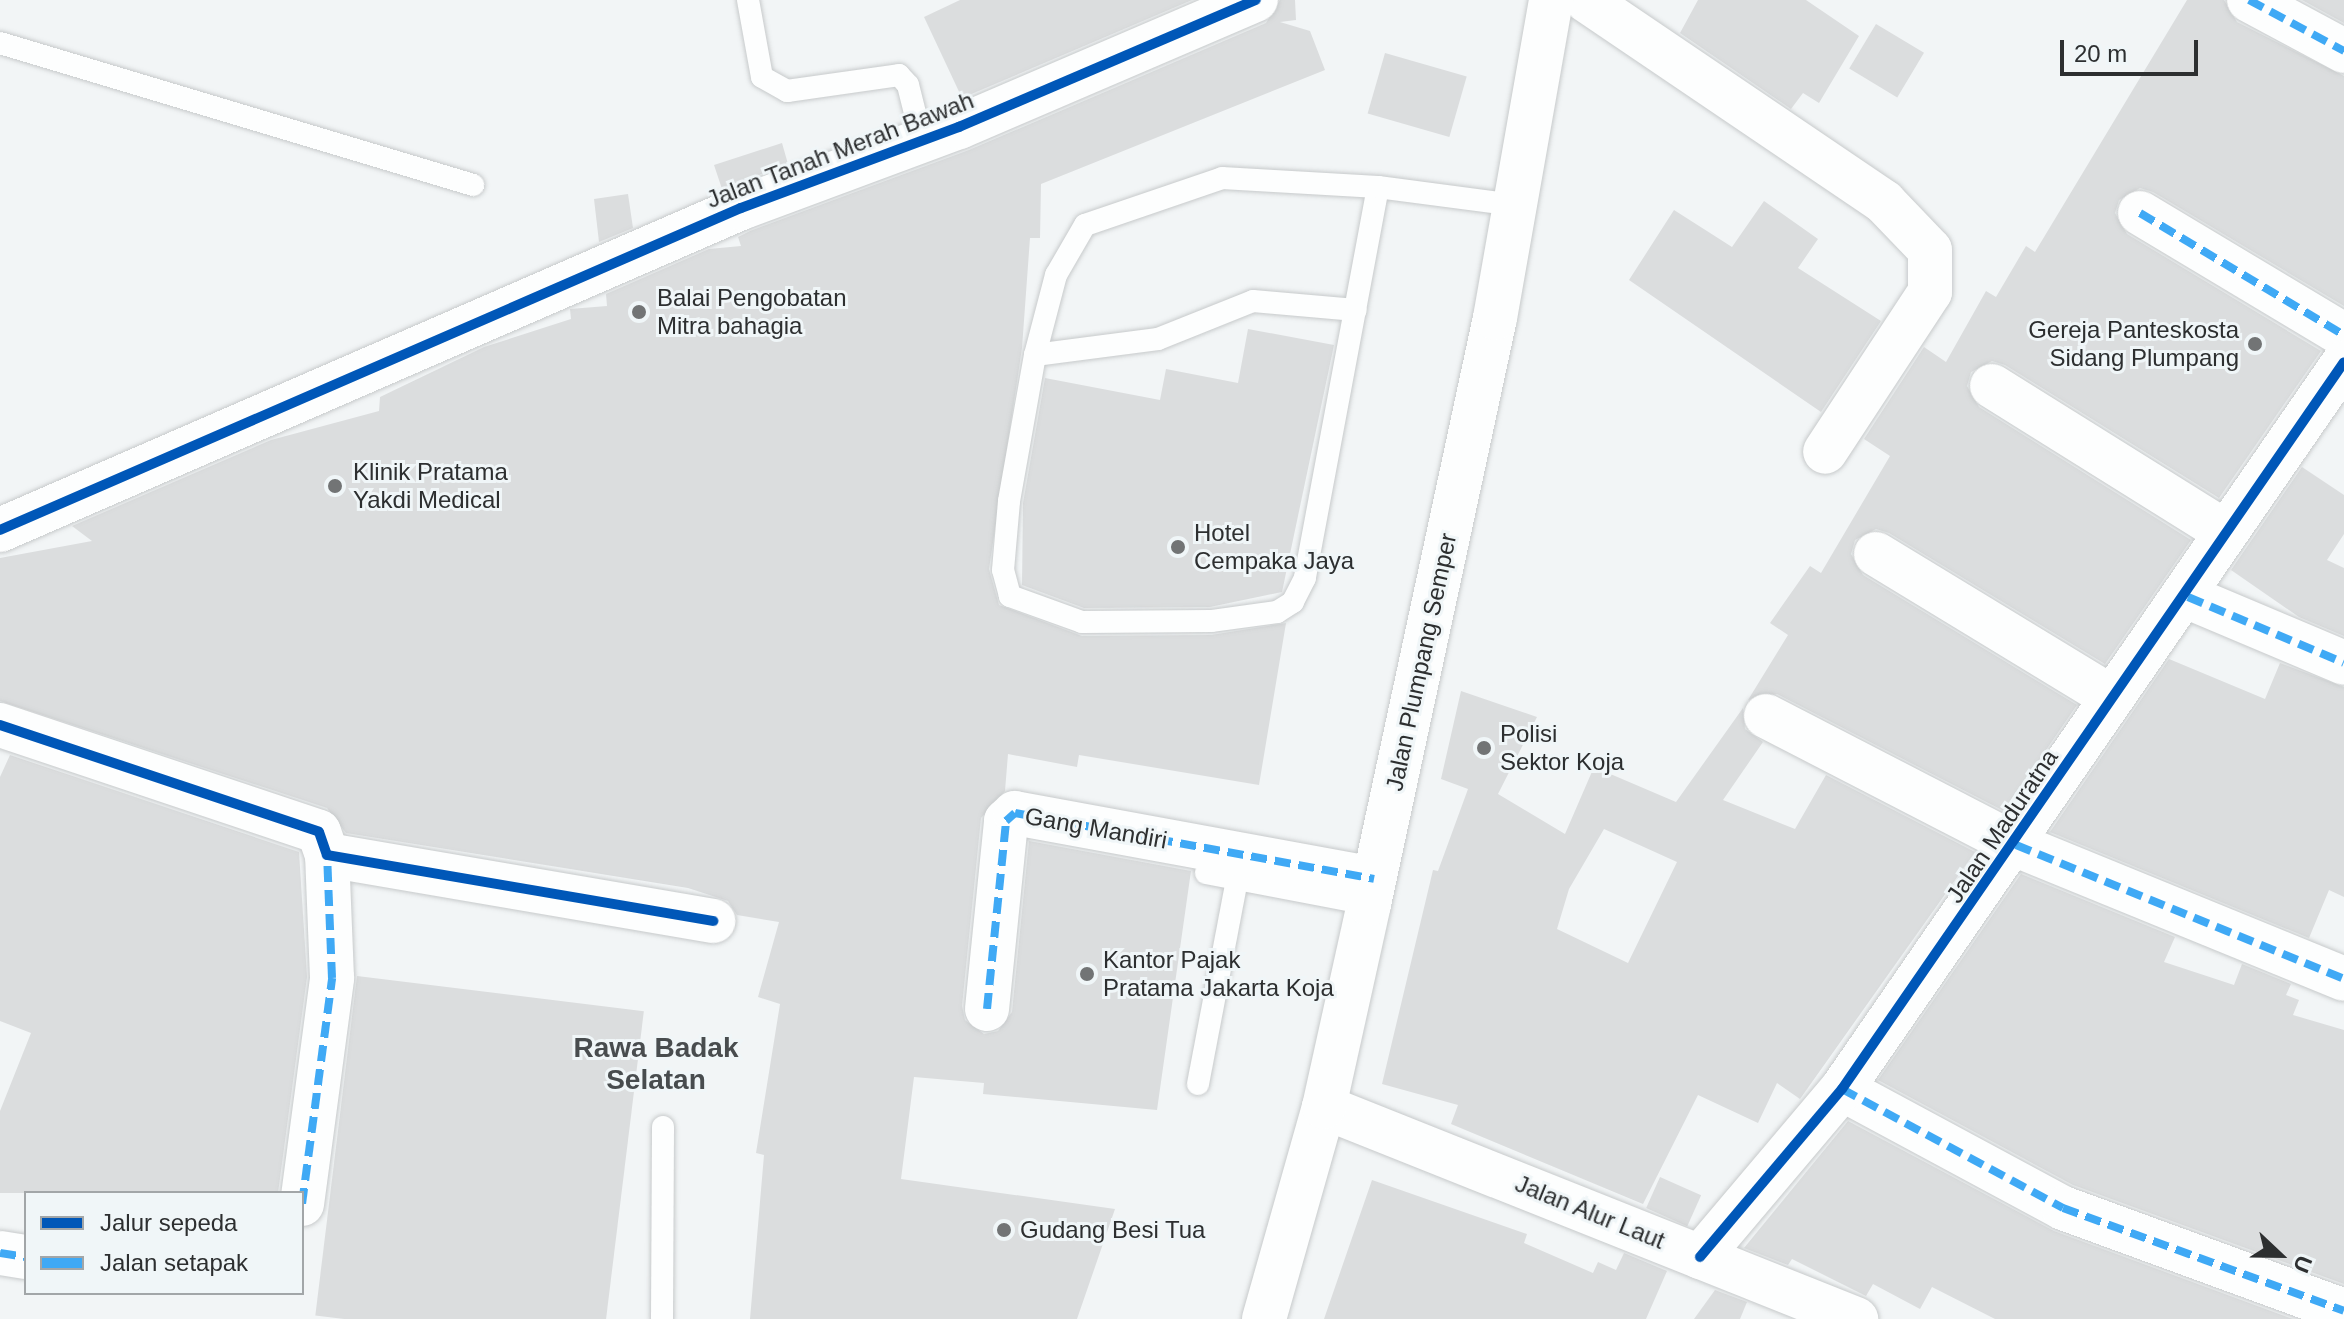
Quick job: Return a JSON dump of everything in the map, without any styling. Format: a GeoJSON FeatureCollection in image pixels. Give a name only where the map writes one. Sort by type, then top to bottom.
{"type":"FeatureCollection","features":[{"type":"Feature","properties":{"kind":"street","name":"Jalan Tanah Merah Bawah"},"geometry":{"type":"LineString","coordinates":[[0,530],[741,208],[922,141],[1256,0]]}},
{"type":"Feature","properties":{"kind":"street","name":"Jalan Plumpang Semper"},"geometry":{"type":"LineString","coordinates":[[1264,1319],[1324,1107],[1371,891],[1514,205],[1551,0]]}},
{"type":"Feature","properties":{"kind":"street"},"geometry":{"type":"LineString","coordinates":[[1586,0],[1884,202],[1930,250],[1930,292],[1825,452]]}},
{"type":"Feature","properties":{"kind":"street"},"geometry":{"type":"LineString","coordinates":[[2249,0],[2344,51]]}},
{"type":"Feature","properties":{"kind":"street"},"geometry":{"type":"LineString","coordinates":[[2140,213],[2344,335]]}},
{"type":"Feature","properties":{"kind":"street","name":"Jalan Maduratna"},"geometry":{"type":"LineString","coordinates":[[1700,1257],[1842,1089],[2016,845],[2111,697],[2188,597],[2226,532],[2344,362]]}},
{"type":"Feature","properties":{"kind":"street"},"geometry":{"type":"LineString","coordinates":[[1992,386],[2226,532]]}},
{"type":"Feature","properties":{"kind":"street"},"geometry":{"type":"LineString","coordinates":[[1876,554],[2111,697]]}},
{"type":"Feature","properties":{"kind":"street"},"geometry":{"type":"LineString","coordinates":[[2188,597],[2344,663]]}},
{"type":"Feature","properties":{"kind":"street"},"geometry":{"type":"LineString","coordinates":[[1766,716],[2016,845],[2344,979]]}},
{"type":"Feature","properties":{"kind":"street"},"geometry":{"type":"LineString","coordinates":[[0,725],[319,832],[327,855],[332,978],[304,1191]]}},
{"type":"Feature","properties":{"kind":"street","name":"Gang Mandiri"},"geometry":{"type":"LineString","coordinates":[[987,1009],[1006,821],[1015,813],[1371,891]]}},
{"type":"Feature","properties":{"kind":"street"},"geometry":{"type":"LineString","coordinates":[[327,855],[713,921]]}},
{"type":"Feature","properties":{"kind":"street"},"geometry":{"type":"LineString","coordinates":[[1842,1089],[2063,1208],[2344,1311]]}},
{"type":"Feature","properties":{"kind":"street","name":"Jalan Alur Laut"},"geometry":{"type":"LineString","coordinates":[[1324,1107],[1856,1319]]}},
{"type":"Feature","properties":{"kind":"street"},"geometry":{"type":"LineString","coordinates":[[0,1253],[24,1257]]}},
{"type":"Feature","properties":{"kind":"lane"},"geometry":{"type":"LineString","coordinates":[[748,0],[762,77],[787,91],[899,75],[922,141]]}},
{"type":"Feature","properties":{"kind":"lane"},"geometry":{"type":"LineString","coordinates":[[0,43],[473,185]]}},
{"type":"Feature","properties":{"kind":"lane"},"geometry":{"type":"LineString","coordinates":[[1378,187],[1305,578],[1293,602],[1277,612],[1082,622],[1010,596],[1003,570],[1009,501],[1035,355],[1056,275],[1085,225],[1222,178],[1378,187],[1514,205]]}},
{"type":"Feature","properties":{"kind":"lane"},"geometry":{"type":"LineString","coordinates":[[1035,355],[1158,339],[1253,301],[1356,310]]}},
{"type":"Feature","properties":{"kind":"lane"},"geometry":{"type":"LineString","coordinates":[[1206,873],[1237,879],[1371,891]]}},
{"type":"Feature","properties":{"kind":"lane"},"geometry":{"type":"LineString","coordinates":[[1198,1084],[1237,879]]}},
{"type":"Feature","properties":{"kind":"lane"},"geometry":{"type":"LineString","coordinates":[[662,1319],[663,1127]]}},
{"type":"Feature","properties":{"kind":"building"},"geometry":{"type":"Polygon","coordinates":[[[960,0],[1192,0],[962,98],[924,17],[960,0]]]}},
{"type":"Feature","properties":{"kind":"building"},"geometry":{"type":"Polygon","coordinates":[[[1280,0],[1295,0],[1296,20],[1280,22],[1310,31],[1325,70],[1041,184],[1040,238],[1030,238],[1022,348],[989,569],[999,605],[1082,636],[1211,635],[1286,623],[1259,785],[1079,755],[1077,767],[1008,754],[1005,791],[981,818],[962,1006],[965,1020],[984,1034],[998,1031],[1012,1012],[1029,841],[1191,871],[1157,1110],[983,1094],[984,1083],[914,1077],[901,1179],[1115,1209],[1077,1319],[750,1319],[764,1155],[756,1153],[780,1004],[758,997],[779,922],[737,915],[728,901],[688,888],[346,833],[327,808],[0,701],[0,558],[92,541],[72,526],[271,440],[379,411],[380,397],[484,347],[571,319],[570,309],[607,306],[606,294],[709,249],[741,246],[738,237],[750,231],[969,150],[1266,23],[1280,0]]]}},
{"type":"Feature","properties":{"kind":"building"},"geometry":{"type":"Polygon","coordinates":[[[1698,0],[1806,0],[1859,36],[1819,103],[1803,93],[1791,109],[1680,33],[1698,0]]]}},
{"type":"Feature","properties":{"kind":"building"},"geometry":{"type":"Polygon","coordinates":[[[2187,0],[2224,0],[2237,22],[2344,76],[2344,306],[2153,192],[2140,188],[2119,200],[2115,213],[2127,234],[2321,351],[2219,498],[2005,365],[1992,361],[1971,372],[1967,386],[1979,407],[2191,540],[2105,664],[1889,533],[1876,529],[1855,540],[1851,554],[1863,575],[2077,705],[2004,811],[1777,694],[1748,700],[1788,635],[1770,623],[1810,566],[1821,573],[1890,456],[1864,439],[1924,347],[1946,362],[1986,291],[1996,297],[2026,246],[2035,252],[2187,0]]]}},
{"type":"Feature","properties":{"kind":"building"},"geometry":{"type":"Polygon","coordinates":[[[2302,0],[2344,0],[2344,23],[2302,0]]]}},
{"type":"Feature","properties":{"kind":"building"},"geometry":{"type":"Polygon","coordinates":[[[1876,24],[1924,53],[1897,97],[1849,69],[1876,24]]]}},
{"type":"Feature","properties":{"kind":"building"},"geometry":{"type":"Polygon","coordinates":[[[1385,53],[1467,76],[1449,137],[1368,114],[1385,53]]]}},
{"type":"Feature","properties":{"kind":"building"},"geometry":{"type":"Polygon","coordinates":[[[782,143],[788,164],[722,189],[714,165],[782,143]]]}},
{"type":"Feature","properties":{"kind":"building"},"geometry":{"type":"Polygon","coordinates":[[[628,194],[633,228],[599,242],[594,199],[628,194]]]}},
{"type":"Feature","properties":{"kind":"building"},"geometry":{"type":"Polygon","coordinates":[[[1764,201],[1818,239],[1798,268],[1881,321],[1821,412],[1629,280],[1674,210],[1732,247],[1764,201]]]}},
{"type":"Feature","properties":{"kind":"building"},"geometry":{"type":"Polygon","coordinates":[[[1248,329],[1334,345],[1282,592],[1210,607],[1084,608],[1022,585],[1023,503],[1045,378],[1160,400],[1166,369],[1238,383],[1248,329]]]}},
{"type":"Feature","properties":{"kind":"building"},"geometry":{"type":"Polygon","coordinates":[[[2302,467],[2344,495],[2344,534],[2327,560],[2344,568],[2344,636],[2299,617],[2231,570],[2302,467]]]}},
{"type":"Feature","properties":{"kind":"building"},"geometry":{"type":"Polygon","coordinates":[[[2169,659],[2265,699],[2280,663],[2344,687],[2344,897],[2329,890],[2309,938],[2050,832],[2169,659]]]}},
{"type":"Feature","properties":{"kind":"building"},"geometry":{"type":"Polygon","coordinates":[[[1461,691],[1537,717],[1498,794],[1565,834],[1594,767],[1676,802],[1743,708],[1745,729],[1763,742],[1723,800],[1795,829],[1826,775],[1975,852],[1800,1099],[1777,1083],[1758,1123],[1698,1095],[1643,1204],[1451,1124],[1458,1105],[1382,1084],[1433,870],[1438,871],[1468,789],[1441,779],[1461,691]],[[1604,829],[1569,889],[1557,929],[1628,963],[1677,862],[1604,829]]]}},
{"type":"Feature","properties":{"kind":"building"},"geometry":{"type":"Polygon","coordinates":[[[10,755],[299,852],[307,977],[278,1191],[0,1193],[0,1111],[31,1033],[0,1021],[0,777],[10,755]]]}},
{"type":"Feature","properties":{"kind":"building"},"geometry":{"type":"Polygon","coordinates":[[[2021,874],[2175,937],[2164,962],[2234,985],[2242,964],[2291,984],[2286,995],[2299,1000],[2293,1015],[2344,1030],[2344,1284],[2073,1185],[1878,1080],[2021,874]]]}},
{"type":"Feature","properties":{"kind":"building"},"geometry":{"type":"Polygon","coordinates":[[[357,976],[644,1011],[606,1319],[344,1319],[315,1315],[357,976]]]}},
{"type":"Feature","properties":{"kind":"building"},"geometry":{"type":"Polygon","coordinates":[[[1848,1121],[2054,1231],[2293,1319],[1995,1319],[1932,1287],[1920,1309],[1873,1284],[1866,1296],[1792,1259],[1788,1265],[1744,1248],[1848,1121]]]}},
{"type":"Feature","properties":{"kind":"building"},"geometry":{"type":"Polygon","coordinates":[[[1660,1177],[1701,1195],[1687,1226],[1646,1208],[1660,1177]]]}},
{"type":"Feature","properties":{"kind":"building"},"geometry":{"type":"Polygon","coordinates":[[[1372,1180],[1527,1234],[1524,1243],[1593,1273],[1598,1262],[1616,1270],[1624,1253],[1667,1271],[1646,1319],[1324,1319],[1372,1180]]]}},
{"type":"Feature","properties":{"kind":"building"},"geometry":{"type":"Polygon","coordinates":[[[1715,1290],[1747,1302],[1740,1319],[1694,1319],[1715,1290]]]}},
{"type":"Feature","properties":{"kind":"marked path"},"geometry":{"type":"LineString","coordinates":[[2249,0],[2344,51]]}},
{"type":"Feature","properties":{"kind":"marked path"},"geometry":{"type":"LineString","coordinates":[[2140,213],[2344,335]]}},
{"type":"Feature","properties":{"kind":"marked path"},"geometry":{"type":"LineString","coordinates":[[2188,597],[2344,663]]}},
{"type":"Feature","properties":{"kind":"marked path"},"geometry":{"type":"LineString","coordinates":[[987,1009],[1006,821],[1015,813],[1374,879]]}},
{"type":"Feature","properties":{"kind":"marked path"},"geometry":{"type":"LineString","coordinates":[[2016,845],[2344,979]]}},
{"type":"Feature","properties":{"kind":"marked path"},"geometry":{"type":"LineString","coordinates":[[304,1191],[332,978],[327,855]]}},
{"type":"Feature","properties":{"kind":"marked path"},"geometry":{"type":"LineString","coordinates":[[1842,1089],[2063,1208],[2344,1311]]}},
{"type":"Feature","properties":{"kind":"marked path"},"geometry":{"type":"LineString","coordinates":[[0,1253],[24,1257]]}},
{"type":"Feature","properties":{"kind":"cycle path"},"geometry":{"type":"LineString","coordinates":[[0,530],[741,208],[959,127],[1256,0]]}},
{"type":"Feature","properties":{"kind":"cycle path"},"geometry":{"type":"LineString","coordinates":[[1700,1257],[1842,1089],[2344,362]]}},
{"type":"Feature","properties":{"kind":"cycle path"},"geometry":{"type":"LineString","coordinates":[[0,725],[319,832],[327,855],[713,921]]}},
{"type":"Feature","properties":{"kind":"place","name":"Balai Pengobatan Mitra bahagia"},"geometry":{"type":"Point","coordinates":[639,312]}},
{"type":"Feature","properties":{"kind":"place","name":"Gereja Panteskosta Sidang Plumpang"},"geometry":{"type":"Point","coordinates":[2255,344]}},
{"type":"Feature","properties":{"kind":"place","name":"Klinik Pratama Yakdi Medical"},"geometry":{"type":"Point","coordinates":[335,486]}},
{"type":"Feature","properties":{"kind":"place","name":"Hotel Cempaka Jaya"},"geometry":{"type":"Point","coordinates":[1178,547]}},
{"type":"Feature","properties":{"kind":"place","name":"Polisi Sektor Koja"},"geometry":{"type":"Point","coordinates":[1484,748]}},
{"type":"Feature","properties":{"kind":"place","name":"Kantor Pajak Pratama Jakarta Koja"},"geometry":{"type":"Point","coordinates":[1087,974]}},
{"type":"Feature","properties":{"kind":"place","name":"Gudang Besi Tua"},"geometry":{"type":"Point","coordinates":[1004,1230]}},
{"type":"Feature","properties":{"kind":"district","name":"Rawa Badak Selatan"},"geometry":{"type":"Point","coordinates":[656,1064]}}]}
